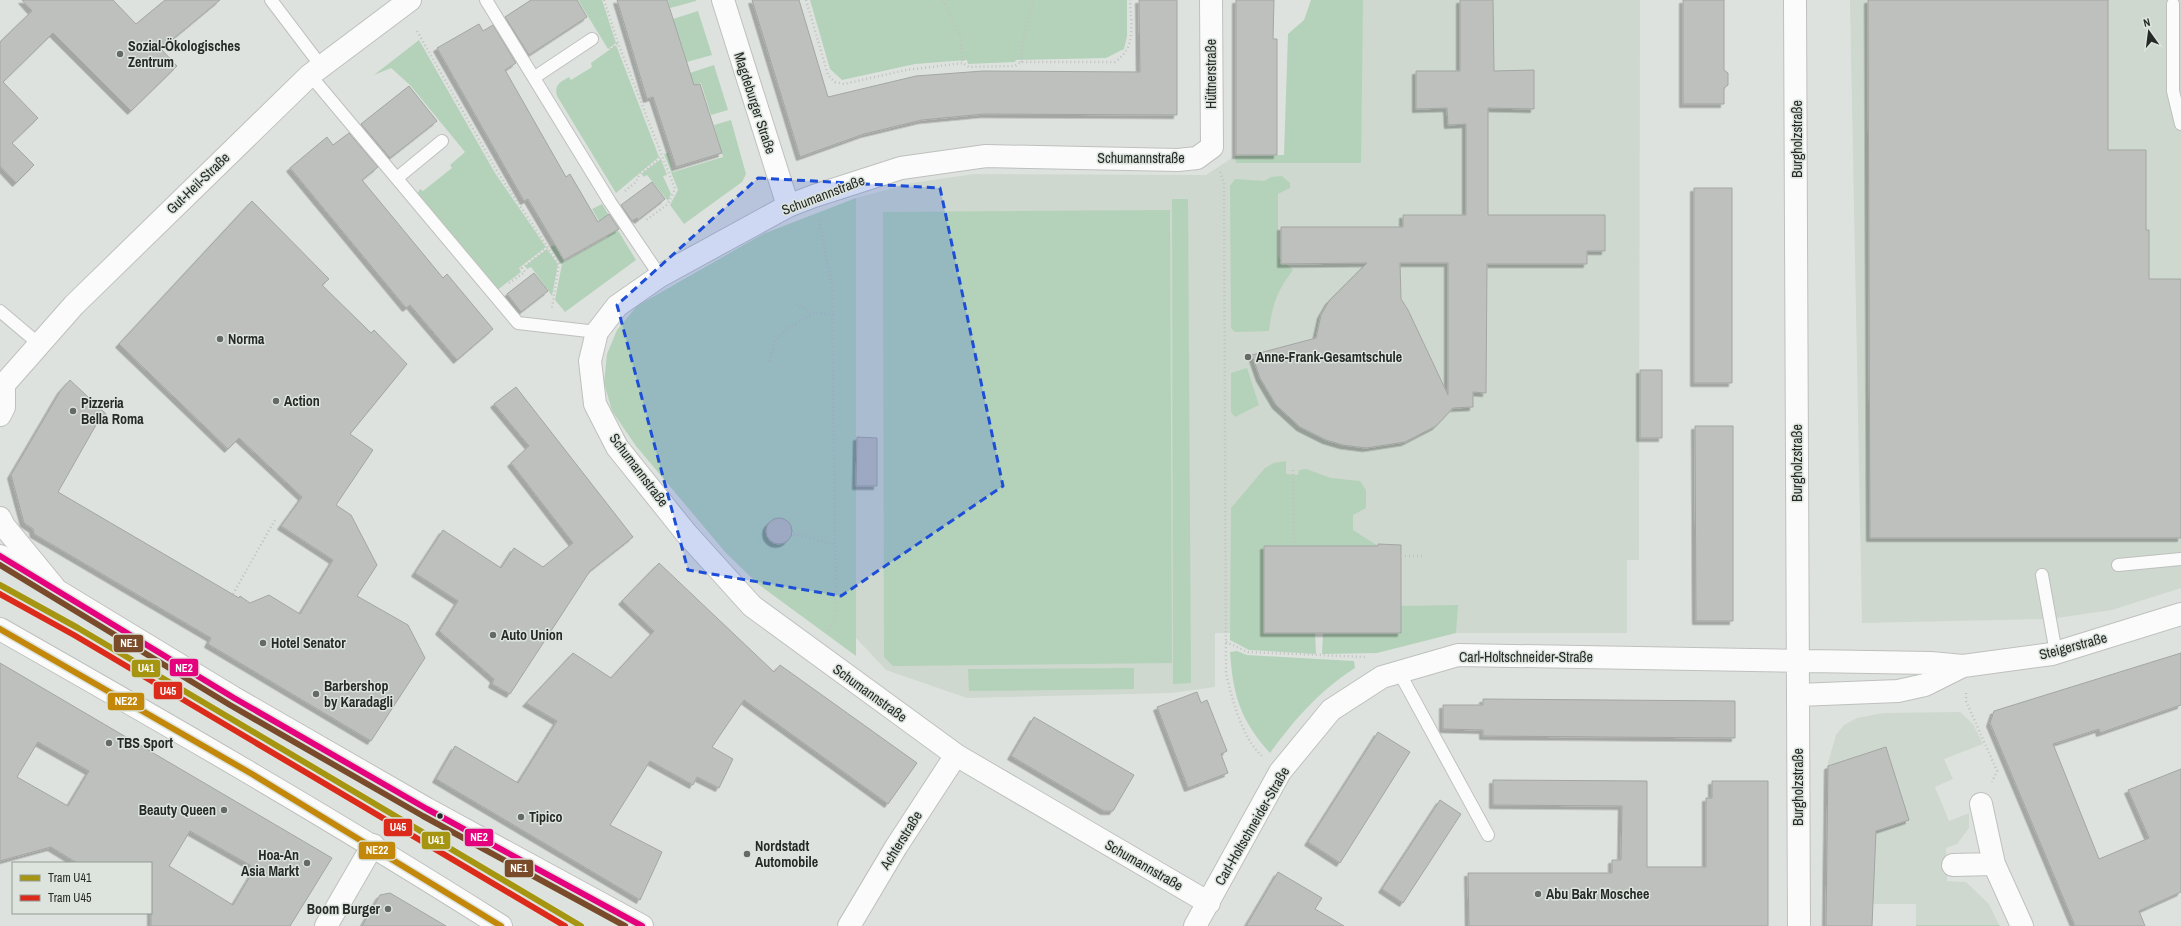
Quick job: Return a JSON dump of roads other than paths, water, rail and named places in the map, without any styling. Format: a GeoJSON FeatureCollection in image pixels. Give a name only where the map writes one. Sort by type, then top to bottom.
{"type":"FeatureCollection","features":[{"type":"Feature","properties":{"kind":"street","name":"Gut-Heil-Straße"},"geometry":{"type":"LineString","coordinates":[[0,415],[4,407],[2,387],[43,338],[160,220],[316,70],[410,0]]}},
{"type":"Feature","properties":{"kind":"street","name":"Magdeburger Straße"},"geometry":{"type":"LineString","coordinates":[[722,0],[788,206]]}},
{"type":"Feature","properties":{"kind":"street","name":"Hüttnerstraße"},"geometry":{"type":"LineString","coordinates":[[1211,0],[1212,147]]}},
{"type":"Feature","properties":{"kind":"street","name":"Burgholzstraße"},"geometry":{"type":"LineString","coordinates":[[1795,0],[1798,926]]}},
{"type":"Feature","properties":{"kind":"street","name":"Schumannstraße"},"geometry":{"type":"LineString","coordinates":[[1209,903],[956,755],[752,606],[686,532],[617,447],[595,404],[590,361],[597,332],[618,306],[660,276],[788,206],[814,196],[901,168],[986,156],[1178,160],[1197,158],[1212,147]]}},
{"type":"Feature","properties":{"kind":"street"},"geometry":{"type":"LineString","coordinates":[[0,518],[4,526],[56,590]]}},
{"type":"Feature","properties":{"kind":"street"},"geometry":{"type":"LineString","coordinates":[[0,556],[234,698],[426,809],[642,926]]}},
{"type":"Feature","properties":{"kind":"street","name":"Steigerstraße"},"geometry":{"type":"LineString","coordinates":[[1797,661],[1931,663],[1963,666],[2056,653],[2181,614]]}},
{"type":"Feature","properties":{"kind":"street"},"geometry":{"type":"LineString","coordinates":[[0,629],[215,752],[373,845],[501,926]]}},
{"type":"Feature","properties":{"kind":"street","name":"Carl-Holtschneider-Straße"},"geometry":{"type":"LineString","coordinates":[[1195,926],[1280,772],[1331,710],[1382,677],[1458,655],[1797,661]]}},
{"type":"Feature","properties":{"kind":"street","name":"Steigerstraße"},"geometry":{"type":"LineString","coordinates":[[1798,695],[1898,691],[1925,685],[1963,666]]}},
{"type":"Feature","properties":{"kind":"street","name":"Achterstraße"},"geometry":{"type":"LineString","coordinates":[[849,926],[896,847],[956,755]]}},
{"type":"Feature","properties":{"kind":"street"},"geometry":{"type":"LineString","coordinates":[[1981,804],[1994,864],[2022,926]]}},
{"type":"Feature","properties":{"kind":"street"},"geometry":{"type":"LineString","coordinates":[[326,926],[373,845]]}},
{"type":"Feature","properties":{"kind":"street"},"geometry":{"type":"LineString","coordinates":[[1953,865],[1994,864]]}},
{"type":"Feature","properties":{"kind":"lane"},"geometry":{"type":"LineString","coordinates":[[271,0],[316,70],[396,178],[518,324],[597,332]]}},
{"type":"Feature","properties":{"kind":"lane"},"geometry":{"type":"LineString","coordinates":[[486,0],[535,77],[610,202],[660,276]]}},
{"type":"Feature","properties":{"kind":"lane"},"geometry":{"type":"LineString","coordinates":[[2173,4],[2177,91],[2181,124]]}},
{"type":"Feature","properties":{"kind":"lane"},"geometry":{"type":"LineString","coordinates":[[535,77],[592,39]]}},
{"type":"Feature","properties":{"kind":"lane"},"geometry":{"type":"LineString","coordinates":[[396,178],[442,141]]}},
{"type":"Feature","properties":{"kind":"lane"},"geometry":{"type":"LineString","coordinates":[[0,311],[43,338]]}},
{"type":"Feature","properties":{"kind":"lane"},"geometry":{"type":"LineString","coordinates":[[2118,565],[2181,559]]}},
{"type":"Feature","properties":{"kind":"lane"},"geometry":{"type":"LineString","coordinates":[[2042,575],[2056,653]]}},
{"type":"Feature","properties":{"kind":"lane"},"geometry":{"type":"LineString","coordinates":[[1399,672],[1488,836]]}},
{"type":"Feature","properties":{"kind":"tram line","name":"U41"},"geometry":{"type":"LineString","coordinates":[[0,585],[78,628],[581,926]]}},
{"type":"Feature","properties":{"kind":"tram line","name":"U45"},"geometry":{"type":"LineString","coordinates":[[0,594],[74,635],[565,926]]}},
{"type":"Feature","properties":{"kind":"place","name":"Sozial-Ökologisches Zentrum"},"geometry":{"type":"Point","coordinates":[120,54]}},
{"type":"Feature","properties":{"kind":"place","name":"Norma"},"geometry":{"type":"Point","coordinates":[220,339]}},
{"type":"Feature","properties":{"kind":"place","name":"Anne-Frank-Gesamtschule"},"geometry":{"type":"Point","coordinates":[1248,357]}},
{"type":"Feature","properties":{"kind":"place","name":"Action"},"geometry":{"type":"Point","coordinates":[276,401]}},
{"type":"Feature","properties":{"kind":"place","name":"Pizzeria Bella Roma"},"geometry":{"type":"Point","coordinates":[73,411]}},
{"type":"Feature","properties":{"kind":"place","name":"Auto Union"},"geometry":{"type":"Point","coordinates":[493,635]}},
{"type":"Feature","properties":{"kind":"place","name":"Hotel Senator"},"geometry":{"type":"Point","coordinates":[263,643]}},
{"type":"Feature","properties":{"kind":"place","name":"Barbershop by Karadagli"},"geometry":{"type":"Point","coordinates":[316,694]}},
{"type":"Feature","properties":{"kind":"place","name":"TBS Sport"},"geometry":{"type":"Point","coordinates":[109,743]}},
{"type":"Feature","properties":{"kind":"place","name":"Beauty Queen"},"geometry":{"type":"Point","coordinates":[224,810]}},
{"type":"Feature","properties":{"kind":"place","name":"Tipico"},"geometry":{"type":"Point","coordinates":[521,817]}},
{"type":"Feature","properties":{"kind":"place","name":"Nordstadt Automobile"},"geometry":{"type":"Point","coordinates":[747,854]}},
{"type":"Feature","properties":{"kind":"place","name":"Hoa-An Asia Markt"},"geometry":{"type":"Point","coordinates":[307,863]}},
{"type":"Feature","properties":{"kind":"place","name":"Abu Bakr Moschee"},"geometry":{"type":"Point","coordinates":[1538,894]}},
{"type":"Feature","properties":{"kind":"place","name":"Boom Burger"},"geometry":{"type":"Point","coordinates":[388,909]}}]}
